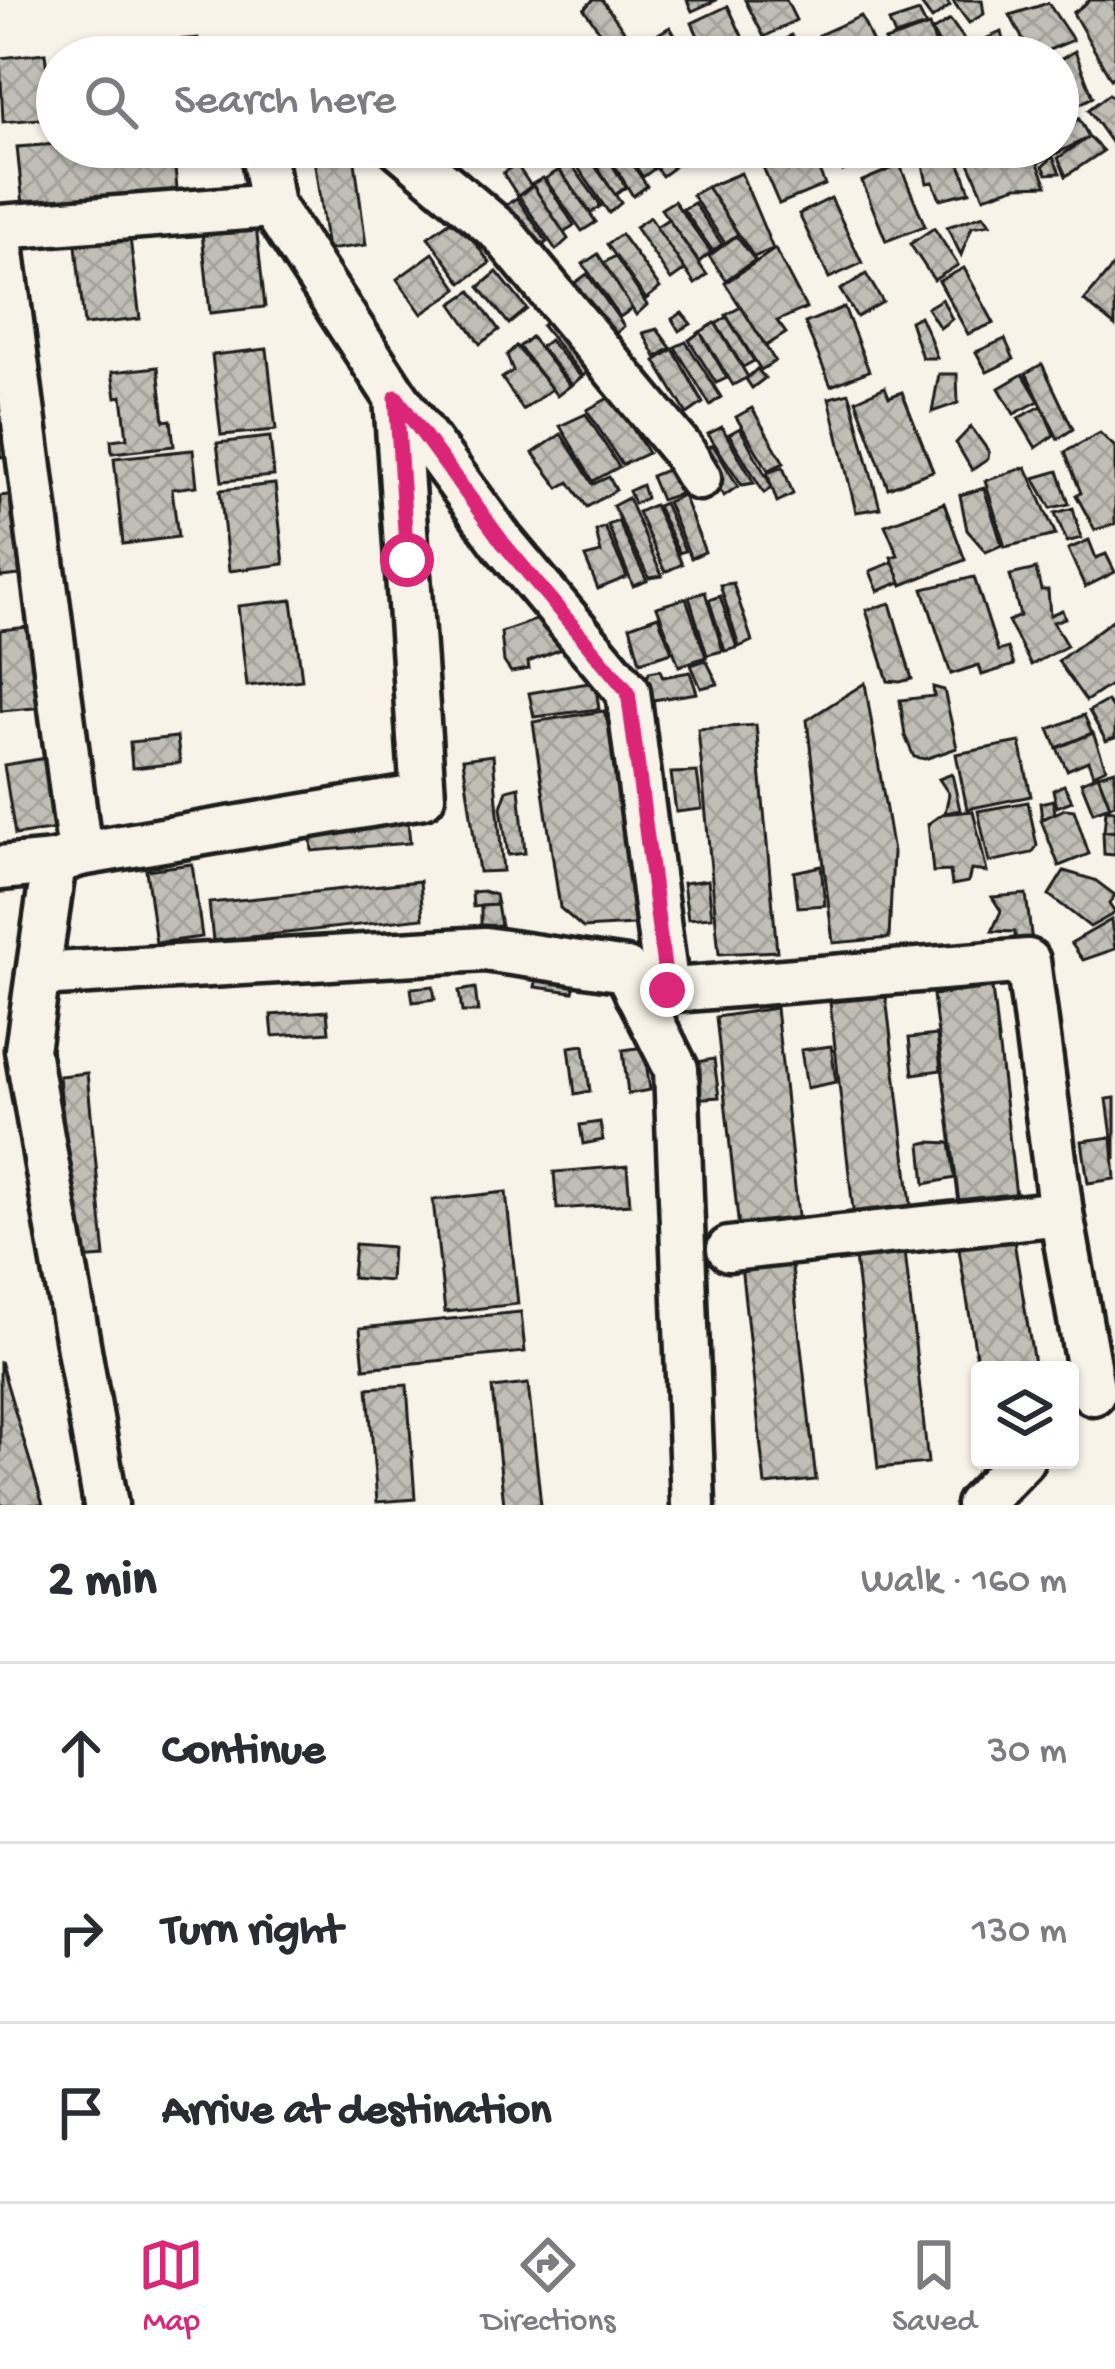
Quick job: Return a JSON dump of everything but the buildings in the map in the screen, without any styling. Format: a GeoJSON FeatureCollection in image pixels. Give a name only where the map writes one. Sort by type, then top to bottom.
{"type":"FeatureCollection","features":[{"type":"Feature","properties":{"kind":"street"},"geometry":{"type":"LineString","coordinates":[[266,168],[272,206],[396,397],[503,543],[628,692],[652,991],[676,1069],[694,1505]]}},
{"type":"Feature","properties":{"kind":"street"},"geometry":{"type":"LineString","coordinates":[[425,168],[502,233],[682,450],[699,478]]}},
{"type":"Feature","properties":{"kind":"street"},"geometry":{"type":"LineString","coordinates":[[0,227],[272,206]]}},
{"type":"Feature","properties":{"kind":"street"},"geometry":{"type":"LineString","coordinates":[[0,237],[67,859],[38,974],[27,1050],[16,1079],[106,1505]]}},
{"type":"Feature","properties":{"kind":"street"},"geometry":{"type":"LineString","coordinates":[[0,868],[423,796],[396,397]]}},
{"type":"Feature","properties":{"kind":"street"},"geometry":{"type":"LineString","coordinates":[[38,974],[485,949],[626,970],[652,991],[1028,961],[1061,1214],[1093,1399]]}},
{"type":"Feature","properties":{"kind":"street"},"geometry":{"type":"LineString","coordinates":[[729,1249],[1061,1214]]}},
{"type":"Feature","properties":{"kind":"street"},"geometry":{"type":"LineString","coordinates":[[978,1505],[1013,1469]]}},
{"type":"Feature","properties":{"kind":"route"},"geometry":{"type":"LineString","coordinates":[[407,560],[396,397],[503,543],[628,692],[667,990]]}}]}
